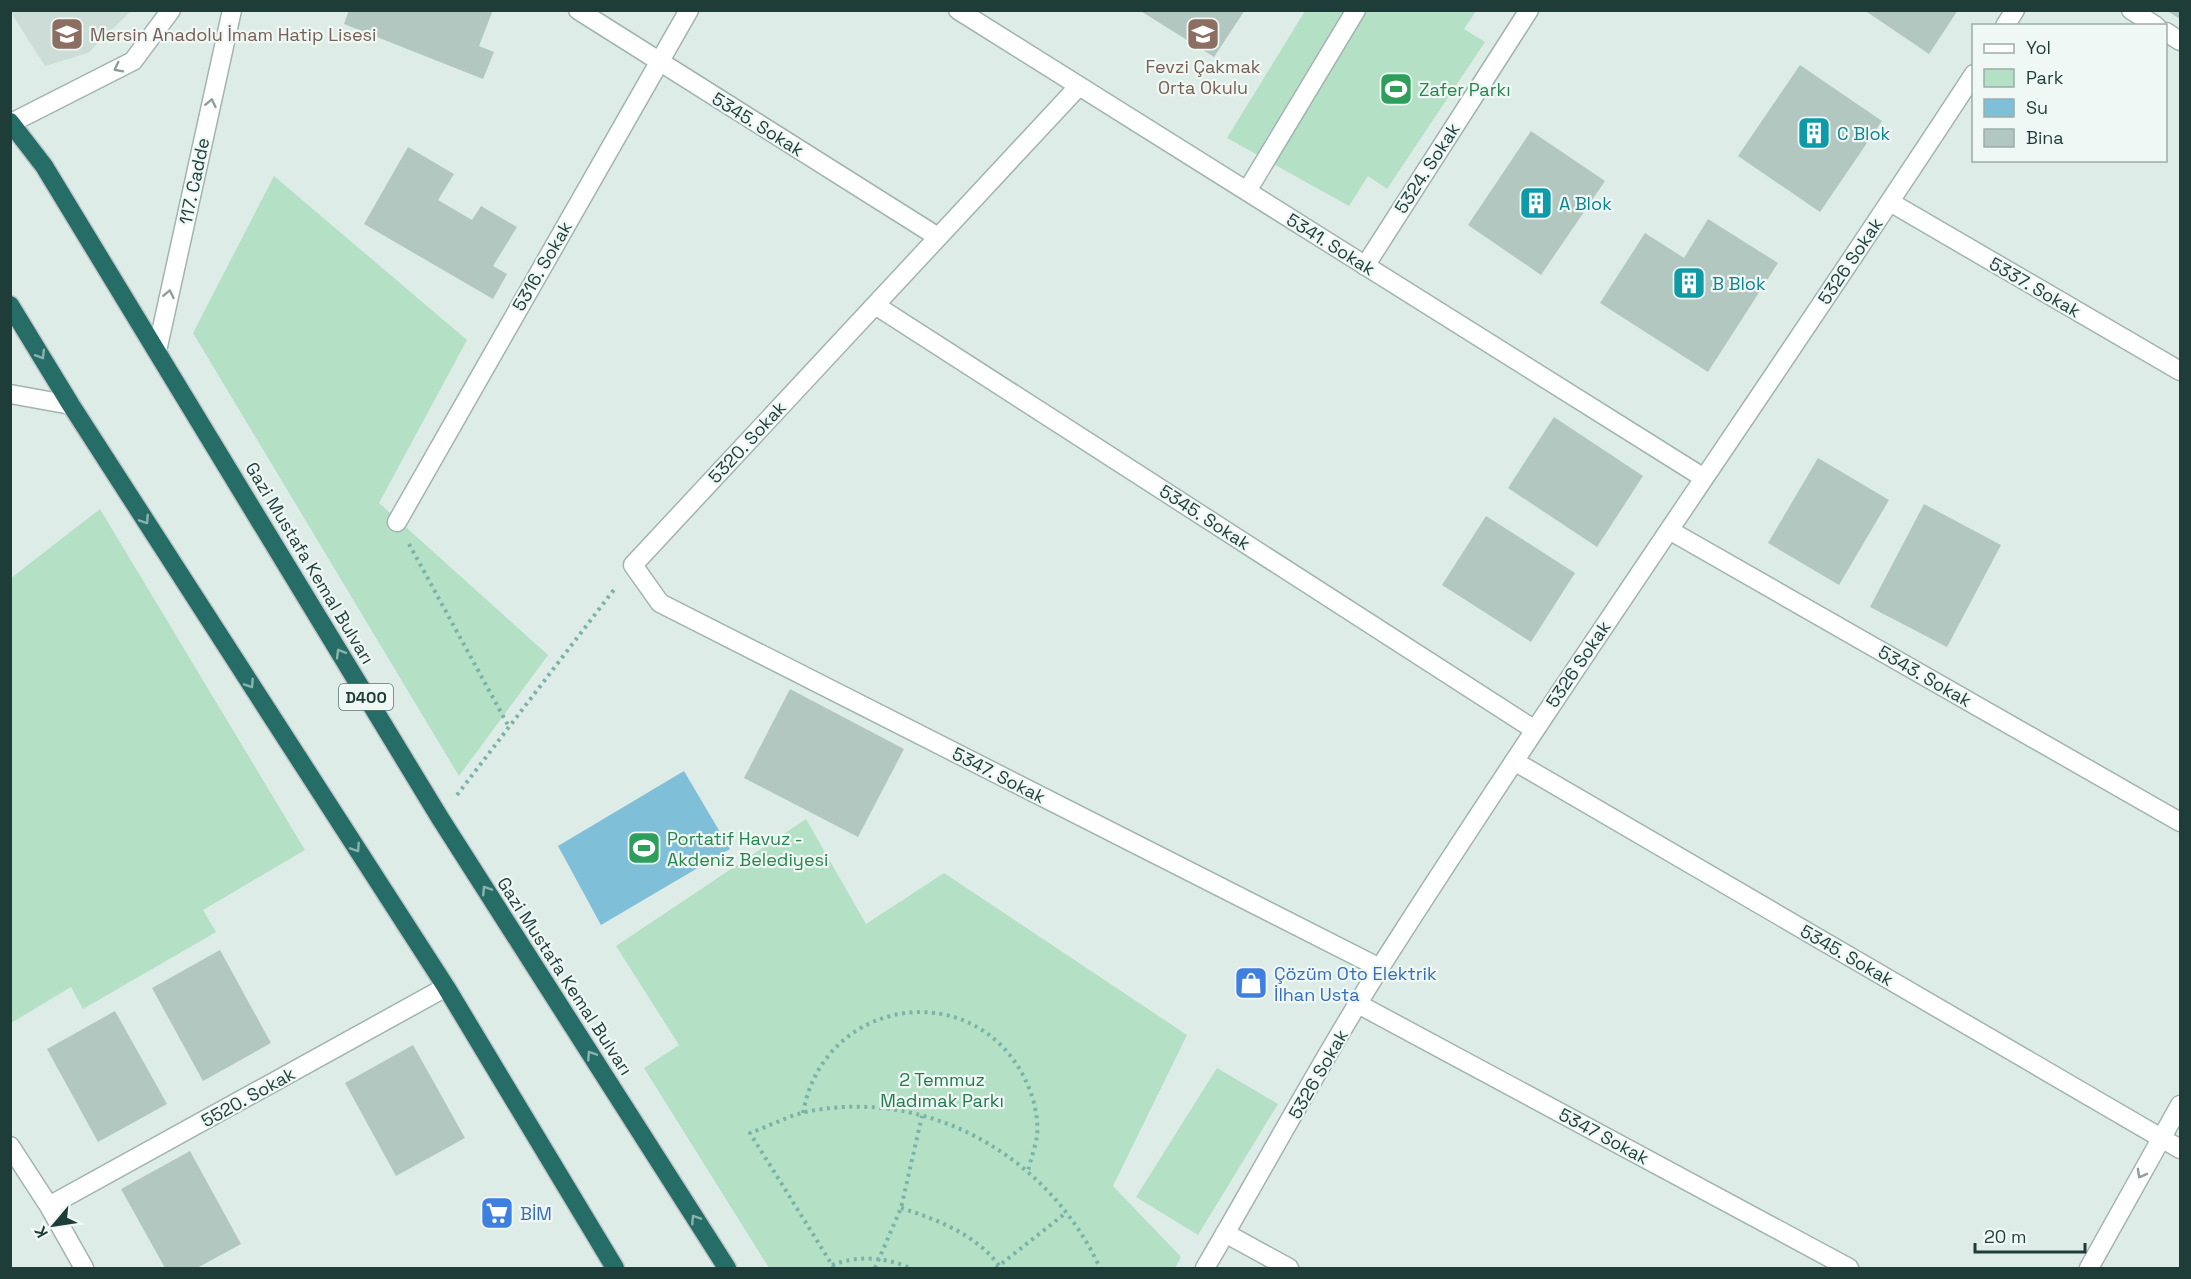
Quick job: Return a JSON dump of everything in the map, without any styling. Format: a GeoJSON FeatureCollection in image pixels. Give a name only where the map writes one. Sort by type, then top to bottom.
{"type":"FeatureCollection","features":[{"type":"Feature","properties":{"kind":"highway","name":"Gazi Mustafa Kemal Bulvarı"},"geometry":{"type":"LineString","coordinates":[[11,122],[44,166],[440,818],[727,1269]]}},
{"type":"Feature","properties":{"kind":"highway"},"geometry":{"type":"LineString","coordinates":[[10,304],[71,405],[446,987],[608,1266]]}},
{"type":"Feature","properties":{"kind":"street"},"geometry":{"type":"LineString","coordinates":[[11,122],[133,61],[171,10]]}},
{"type":"Feature","properties":{"kind":"street","name":"117. Cadde"},"geometry":{"type":"LineString","coordinates":[[157,351],[232,10]]}},
{"type":"Feature","properties":{"kind":"street","name":"5345. Sokak"},"geometry":{"type":"LineString","coordinates":[[578,10],[938,237]]}},
{"type":"Feature","properties":{"kind":"street","name":"5316. Sokak"},"geometry":{"type":"LineString","coordinates":[[397,522],[689,10]]}},
{"type":"Feature","properties":{"kind":"street","name":"5341. Sokak"},"geometry":{"type":"LineString","coordinates":[[958,10],[1704,478]]}},
{"type":"Feature","properties":{"kind":"street"},"geometry":{"type":"LineString","coordinates":[[1247,191],[1356,10]]}},
{"type":"Feature","properties":{"kind":"street","name":"5324. Sokak"},"geometry":{"type":"LineString","coordinates":[[1365,266],[1529,10]]}},
{"type":"Feature","properties":{"kind":"street"},"geometry":{"type":"LineString","coordinates":[[2006,24],[2015,10]]}},
{"type":"Feature","properties":{"kind":"street"},"geometry":{"type":"LineString","coordinates":[[2131,10],[2153,24]]}},
{"type":"Feature","properties":{"kind":"street"},"geometry":{"type":"LineString","coordinates":[[2167,33],[2181,41]]}},
{"type":"Feature","properties":{"kind":"street","name":"5326 Sokak"},"geometry":{"type":"LineString","coordinates":[[1204,1269],[1380,968],[1514,761],[1972,77]]}},
{"type":"Feature","properties":{"kind":"street","name":"5320. Sokak"},"geometry":{"type":"LineString","coordinates":[[633,565],[1079,86]]}},
{"type":"Feature","properties":{"kind":"street","name":"5337. Sokak"},"geometry":{"type":"LineString","coordinates":[[1890,202],[2181,371]]}},
{"type":"Feature","properties":{"kind":"street","name":"5345. Sokak"},"geometry":{"type":"LineString","coordinates":[[875,305],[1535,730]]}},
{"type":"Feature","properties":{"kind":"street"},"geometry":{"type":"LineString","coordinates":[[10,394],[71,405]]}},
{"type":"Feature","properties":{"kind":"street","name":"5343. Sokak"},"geometry":{"type":"LineString","coordinates":[[1669,530],[2181,822]]}},
{"type":"Feature","properties":{"kind":"street","name":"5347. Sokak"},"geometry":{"type":"LineString","coordinates":[[633,565],[660,603],[1380,968]]}},
{"type":"Feature","properties":{"kind":"street","name":"5345. Sokak"},"geometry":{"type":"LineString","coordinates":[[1514,761],[2181,1149]]}},
{"type":"Feature","properties":{"kind":"street","name":"5520. Sokak"},"geometry":{"type":"LineString","coordinates":[[49,1206],[446,987]]}},
{"type":"Feature","properties":{"kind":"street","name":"5347 Sokak"},"geometry":{"type":"LineString","coordinates":[[1358,1004],[1850,1269]]}},
{"type":"Feature","properties":{"kind":"street"},"geometry":{"type":"LineString","coordinates":[[2089,1269],[2181,1105]]}},
{"type":"Feature","properties":{"kind":"street"},"geometry":{"type":"LineString","coordinates":[[10,1146],[49,1206],[84,1269]]}},
{"type":"Feature","properties":{"kind":"street"},"geometry":{"type":"LineString","coordinates":[[1226,1233],[1289,1269]]}},
{"type":"Feature","properties":{"kind":"path"},"geometry":{"type":"LineString","coordinates":[[397,522],[509,728]]}},
{"type":"Feature","properties":{"kind":"path"},"geometry":{"type":"LineString","coordinates":[[440,818],[633,565]]}},
{"type":"Feature","properties":{"kind":"path"},"geometry":{"type":"LineString","coordinates":[[803,1114],[818,1069],[843,1039],[877,1018],[914,1010],[953,1015],[988,1032],[1016,1060],[1033,1095],[1037,1134],[1028,1171]]}},
{"type":"Feature","properties":{"kind":"path"},"geometry":{"type":"LineString","coordinates":[[910,1269],[897,1262],[869,1258],[833,1267],[750,1133],[803,1114],[862,1107],[922,1116],[967,1131],[1014,1159],[1054,1195],[1086,1238],[1100,1269]]}},
{"type":"Feature","properties":{"kind":"path"},"geometry":{"type":"LineString","coordinates":[[875,1269],[901,1208],[922,1116]]}},
{"type":"Feature","properties":{"kind":"path"},"geometry":{"type":"LineString","coordinates":[[901,1208],[955,1227],[992,1256],[999,1268],[1067,1212]]}},
{"type":"Feature","properties":{"kind":"shaded area","name":"Mersin Anadolu İmam Hatip Lisesi"},"geometry":{"type":"Polygon","coordinates":[[[10,11],[131,11],[88,53],[45,66],[10,11]]]}},
{"type":"Feature","properties":{"kind":"green space","name":"Zafer Parkı"},"geometry":{"type":"Polygon","coordinates":[[[1305,11],[1476,11],[1464,29],[1485,42],[1387,189],[1368,176],[1349,206],[1227,138],[1305,11]]]}},
{"type":"Feature","properties":{"kind":"green space"},"geometry":{"type":"Polygon","coordinates":[[[274,176],[467,340],[379,503],[548,655],[459,776],[193,333],[274,176]]]}},
{"type":"Feature","properties":{"kind":"green space"},"geometry":{"type":"Polygon","coordinates":[[[100,509],[305,850],[203,910],[216,932],[83,1009],[71,987],[11,1023],[11,578],[100,509]]]}},
{"type":"Feature","properties":{"kind":"green space","name":"2 Temmuz Madımak Parkı"},"geometry":{"type":"Polygon","coordinates":[[[806,819],[866,924],[944,873],[1187,1035],[1113,1186],[1181,1257],[1175,1268],[769,1268],[644,1068],[679,1045],[616,946],[806,819]]]}},
{"type":"Feature","properties":{"kind":"green space"},"geometry":{"type":"Polygon","coordinates":[[[1217,1068],[1278,1104],[1198,1235],[1136,1197],[1217,1068]]]}},
{"type":"Feature","properties":{"kind":"water","name":"Portatif Havuz - Akdeniz Belediyesi"},"geometry":{"type":"Polygon","coordinates":[[[684,771],[730,849],[601,925],[558,846],[684,771]]]}},
{"type":"Feature","properties":{"kind":"building"},"geometry":{"type":"Polygon","coordinates":[[[349,10],[493,10],[479,46],[494,52],[483,79],[344,24],[349,10]]]}},
{"type":"Feature","properties":{"kind":"building","name":"Fevzi Çakmak Orta Okulu"},"geometry":{"type":"Polygon","coordinates":[[[1139,10],[1245,10],[1214,57],[1139,10]]]}},
{"type":"Feature","properties":{"kind":"building"},"geometry":{"type":"Polygon","coordinates":[[[1864,10],[1958,10],[1929,54],[1864,10]]]}},
{"type":"Feature","properties":{"kind":"building"},"geometry":{"type":"Polygon","coordinates":[[[2166,10],[2180,10],[2180,19],[2166,10]]]}},
{"type":"Feature","properties":{"kind":"building","name":"C Blok"},"geometry":{"type":"Polygon","coordinates":[[[1800,65],[1882,121],[1820,212],[1738,156],[1800,65]]]}},
{"type":"Feature","properties":{"kind":"building","name":"A Blok"},"geometry":{"type":"Polygon","coordinates":[[[1531,131],[1605,181],[1541,275],[1468,225],[1531,131]]]}},
{"type":"Feature","properties":{"kind":"building"},"geometry":{"type":"Polygon","coordinates":[[[408,147],[454,174],[438,200],[472,220],[481,206],[517,227],[493,266],[507,274],[493,299],[364,224],[408,147]]]}},
{"type":"Feature","properties":{"kind":"building","name":"B Blok"},"geometry":{"type":"Polygon","coordinates":[[[1708,219],[1778,263],[1708,372],[1600,303],[1645,233],[1684,258],[1708,219]]]}},
{"type":"Feature","properties":{"kind":"building"},"geometry":{"type":"Polygon","coordinates":[[[1554,417],[1643,476],[1597,547],[1508,488],[1554,417]]]}},
{"type":"Feature","properties":{"kind":"building"},"geometry":{"type":"Polygon","coordinates":[[[1818,458],[1889,500],[1839,585],[1768,543],[1818,458]]]}},
{"type":"Feature","properties":{"kind":"building"},"geometry":{"type":"Polygon","coordinates":[[[1924,504],[2001,545],[1947,647],[1870,607],[1924,504]]]}},
{"type":"Feature","properties":{"kind":"building"},"geometry":{"type":"Polygon","coordinates":[[[1486,516],[1575,573],[1531,642],[1442,585],[1486,516]]]}},
{"type":"Feature","properties":{"kind":"building"},"geometry":{"type":"Polygon","coordinates":[[[790,689],[904,749],[858,837],[744,778],[790,689]]]}},
{"type":"Feature","properties":{"kind":"building"},"geometry":{"type":"Polygon","coordinates":[[[220,950],[271,1043],[203,1081],[152,988],[220,950]]]}},
{"type":"Feature","properties":{"kind":"building"},"geometry":{"type":"Polygon","coordinates":[[[115,1011],[167,1104],[98,1142],[47,1049],[115,1011]]]}},
{"type":"Feature","properties":{"kind":"building"},"geometry":{"type":"Polygon","coordinates":[[[413,1045],[465,1138],[396,1176],[345,1083],[413,1045]]]}},
{"type":"Feature","properties":{"kind":"building"},"geometry":{"type":"Polygon","coordinates":[[[190,1151],[241,1244],[197,1268],[165,1268],[121,1189],[190,1151]]]}},
{"type":"Feature","properties":{"kind":"place","name":"Mersin Anadolu İmam Hatip Lisesi"},"geometry":{"type":"Point","coordinates":[67,34]}},
{"type":"Feature","properties":{"kind":"place","name":"Fevzi Çakmak Orta Okulu"},"geometry":{"type":"Point","coordinates":[1203,34]}},
{"type":"Feature","properties":{"kind":"place","name":"Zafer Parkı"},"geometry":{"type":"Point","coordinates":[1396,89]}},
{"type":"Feature","properties":{"kind":"place","name":"C Blok"},"geometry":{"type":"Point","coordinates":[1814,133]}},
{"type":"Feature","properties":{"kind":"place","name":"A Blok"},"geometry":{"type":"Point","coordinates":[1536,203]}},
{"type":"Feature","properties":{"kind":"place","name":"B Blok"},"geometry":{"type":"Point","coordinates":[1689,283]}},
{"type":"Feature","properties":{"kind":"place","name":"Portatif Havuz - Akdeniz Belediyesi"},"geometry":{"type":"Point","coordinates":[644,848]}},
{"type":"Feature","properties":{"kind":"place","name":"Çözüm Oto Elektrik İlhan Usta"},"geometry":{"type":"Point","coordinates":[1251,983]}},
{"type":"Feature","properties":{"kind":"place","name":"BİM"},"geometry":{"type":"Point","coordinates":[497,1213]}}]}
